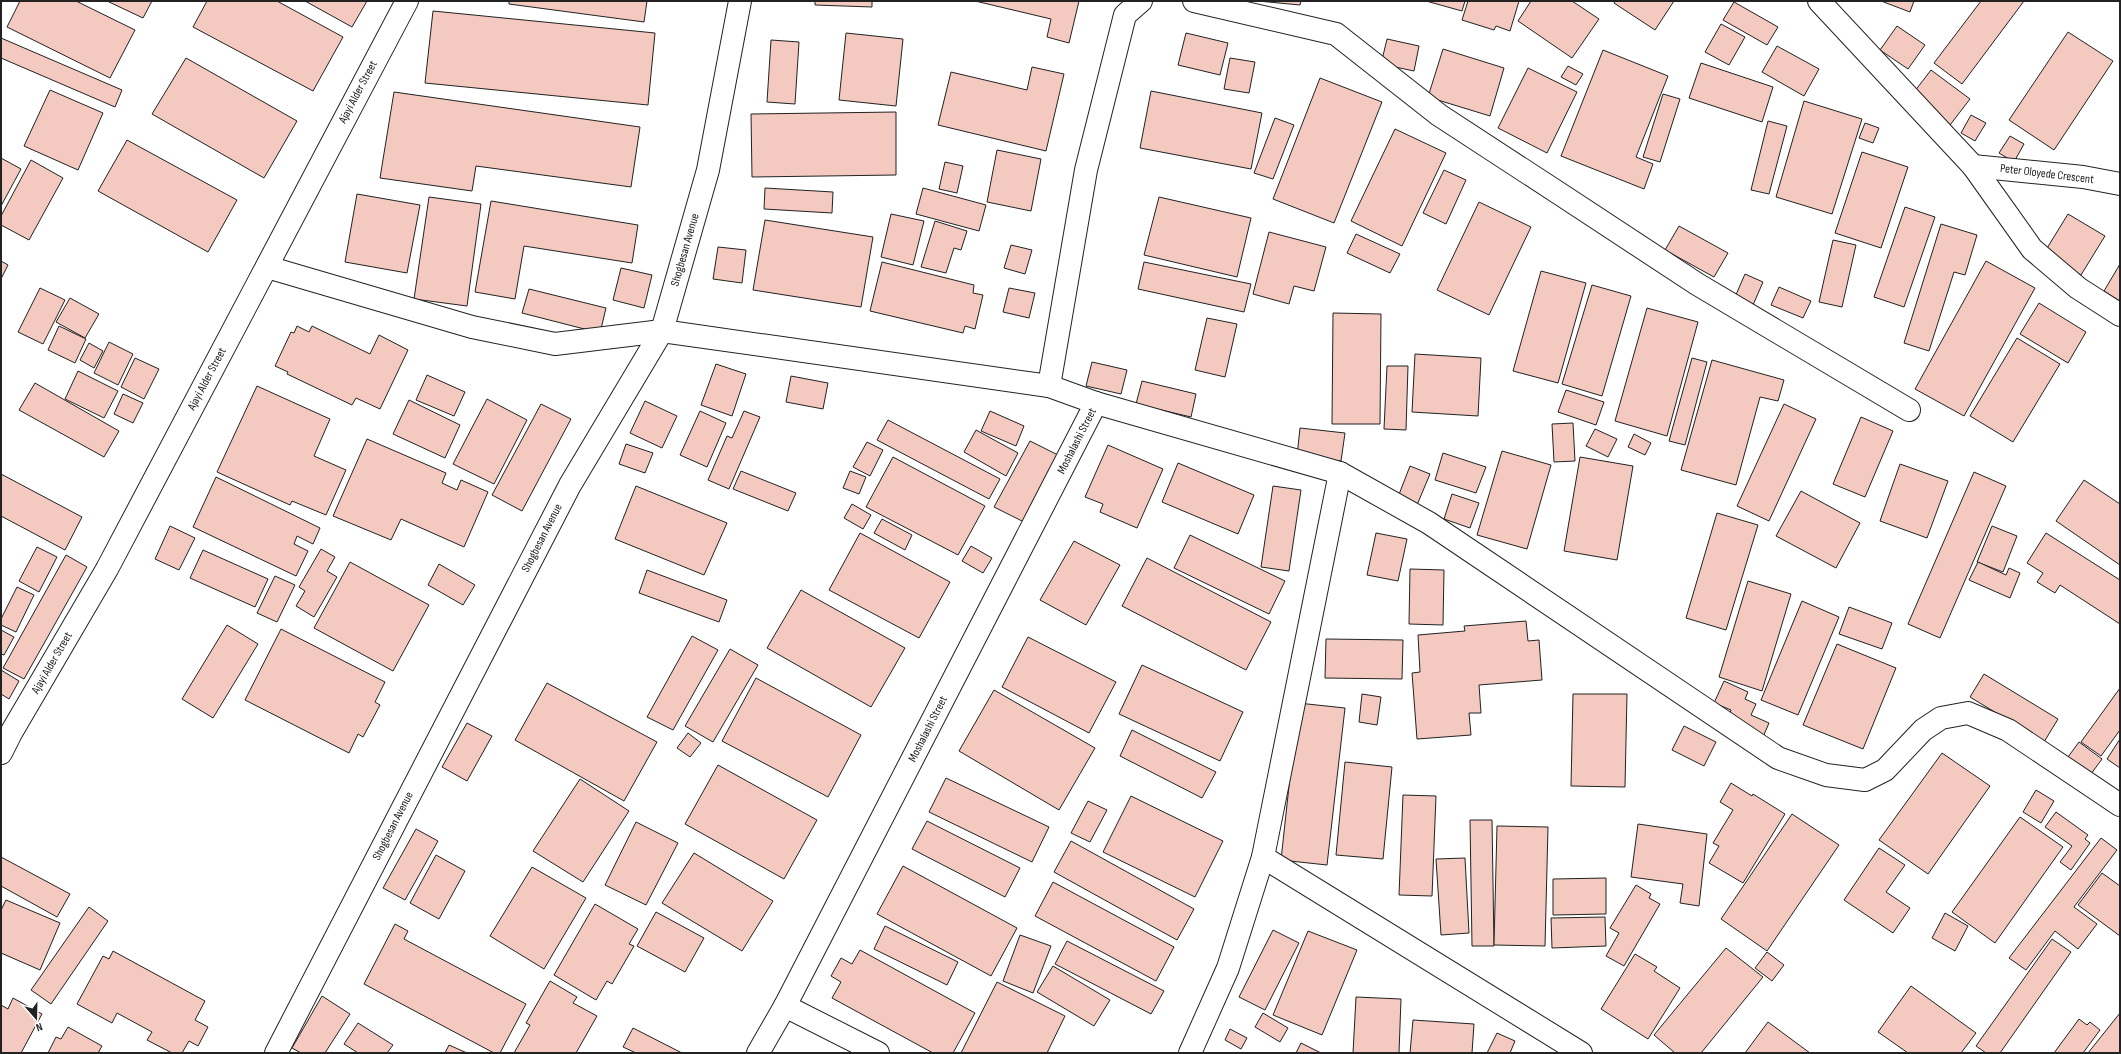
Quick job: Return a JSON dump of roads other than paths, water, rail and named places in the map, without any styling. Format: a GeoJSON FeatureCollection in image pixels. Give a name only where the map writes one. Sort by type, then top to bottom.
{"type":"FeatureCollection","features":[{"type":"Feature","properties":{"kind":"street","name":"Ajayi Alder Street"},"geometry":{"type":"LineString","coordinates":[[1,753],[6,730],[107,569],[407,1]]}},
{"type":"Feature","properties":{"kind":"street","name":"Shogbesan Avenue"},"geometry":{"type":"LineString","coordinates":[[276,1053],[570,485],[662,331],[708,170],[740,1]]}},
{"type":"Feature","properties":{"kind":"street"},"geometry":{"type":"LineString","coordinates":[[1049,386],[1086,170],[1125,15],[1141,1]]}},
{"type":"Feature","properties":{"kind":"street"},"geometry":{"type":"LineString","coordinates":[[1194,1],[1336,34],[1439,115],[1544,184],[1697,284],[1909,410]]}},
{"type":"Feature","properties":{"kind":"street"},"geometry":{"type":"LineString","coordinates":[[1819,1],[1973,166],[2032,249],[2078,288],[2120,315]]}},
{"type":"Feature","properties":{"kind":"street","name":"Peter Oloyede Crescent"},"geometry":{"type":"LineString","coordinates":[[1973,166],[2083,177],[2120,184]]}},
{"type":"Feature","properties":{"kind":"street"},"geometry":{"type":"LineString","coordinates":[[267,267],[472,327],[555,344],[662,331],[1049,386],[1096,403],[1340,473],[1429,523],[1778,758],[1826,775],[1865,780],[1885,770],[1923,730],[1941,718],[1968,713],[2008,730],[2120,805]]}},
{"type":"Feature","properties":{"kind":"street","name":"Moshalashi Street"},"geometry":{"type":"LineString","coordinates":[[758,1053],[785,1006],[1096,403]]}},
{"type":"Feature","properties":{"kind":"street"},"geometry":{"type":"LineString","coordinates":[[1190,1053],[1228,968],[1263,857],[1340,473]]}},
{"type":"Feature","properties":{"kind":"street"},"geometry":{"type":"LineString","coordinates":[[1263,857],[1581,1053]]}},
{"type":"Feature","properties":{"kind":"street"},"geometry":{"type":"LineString","coordinates":[[785,1006],[878,1053]]}}]}
